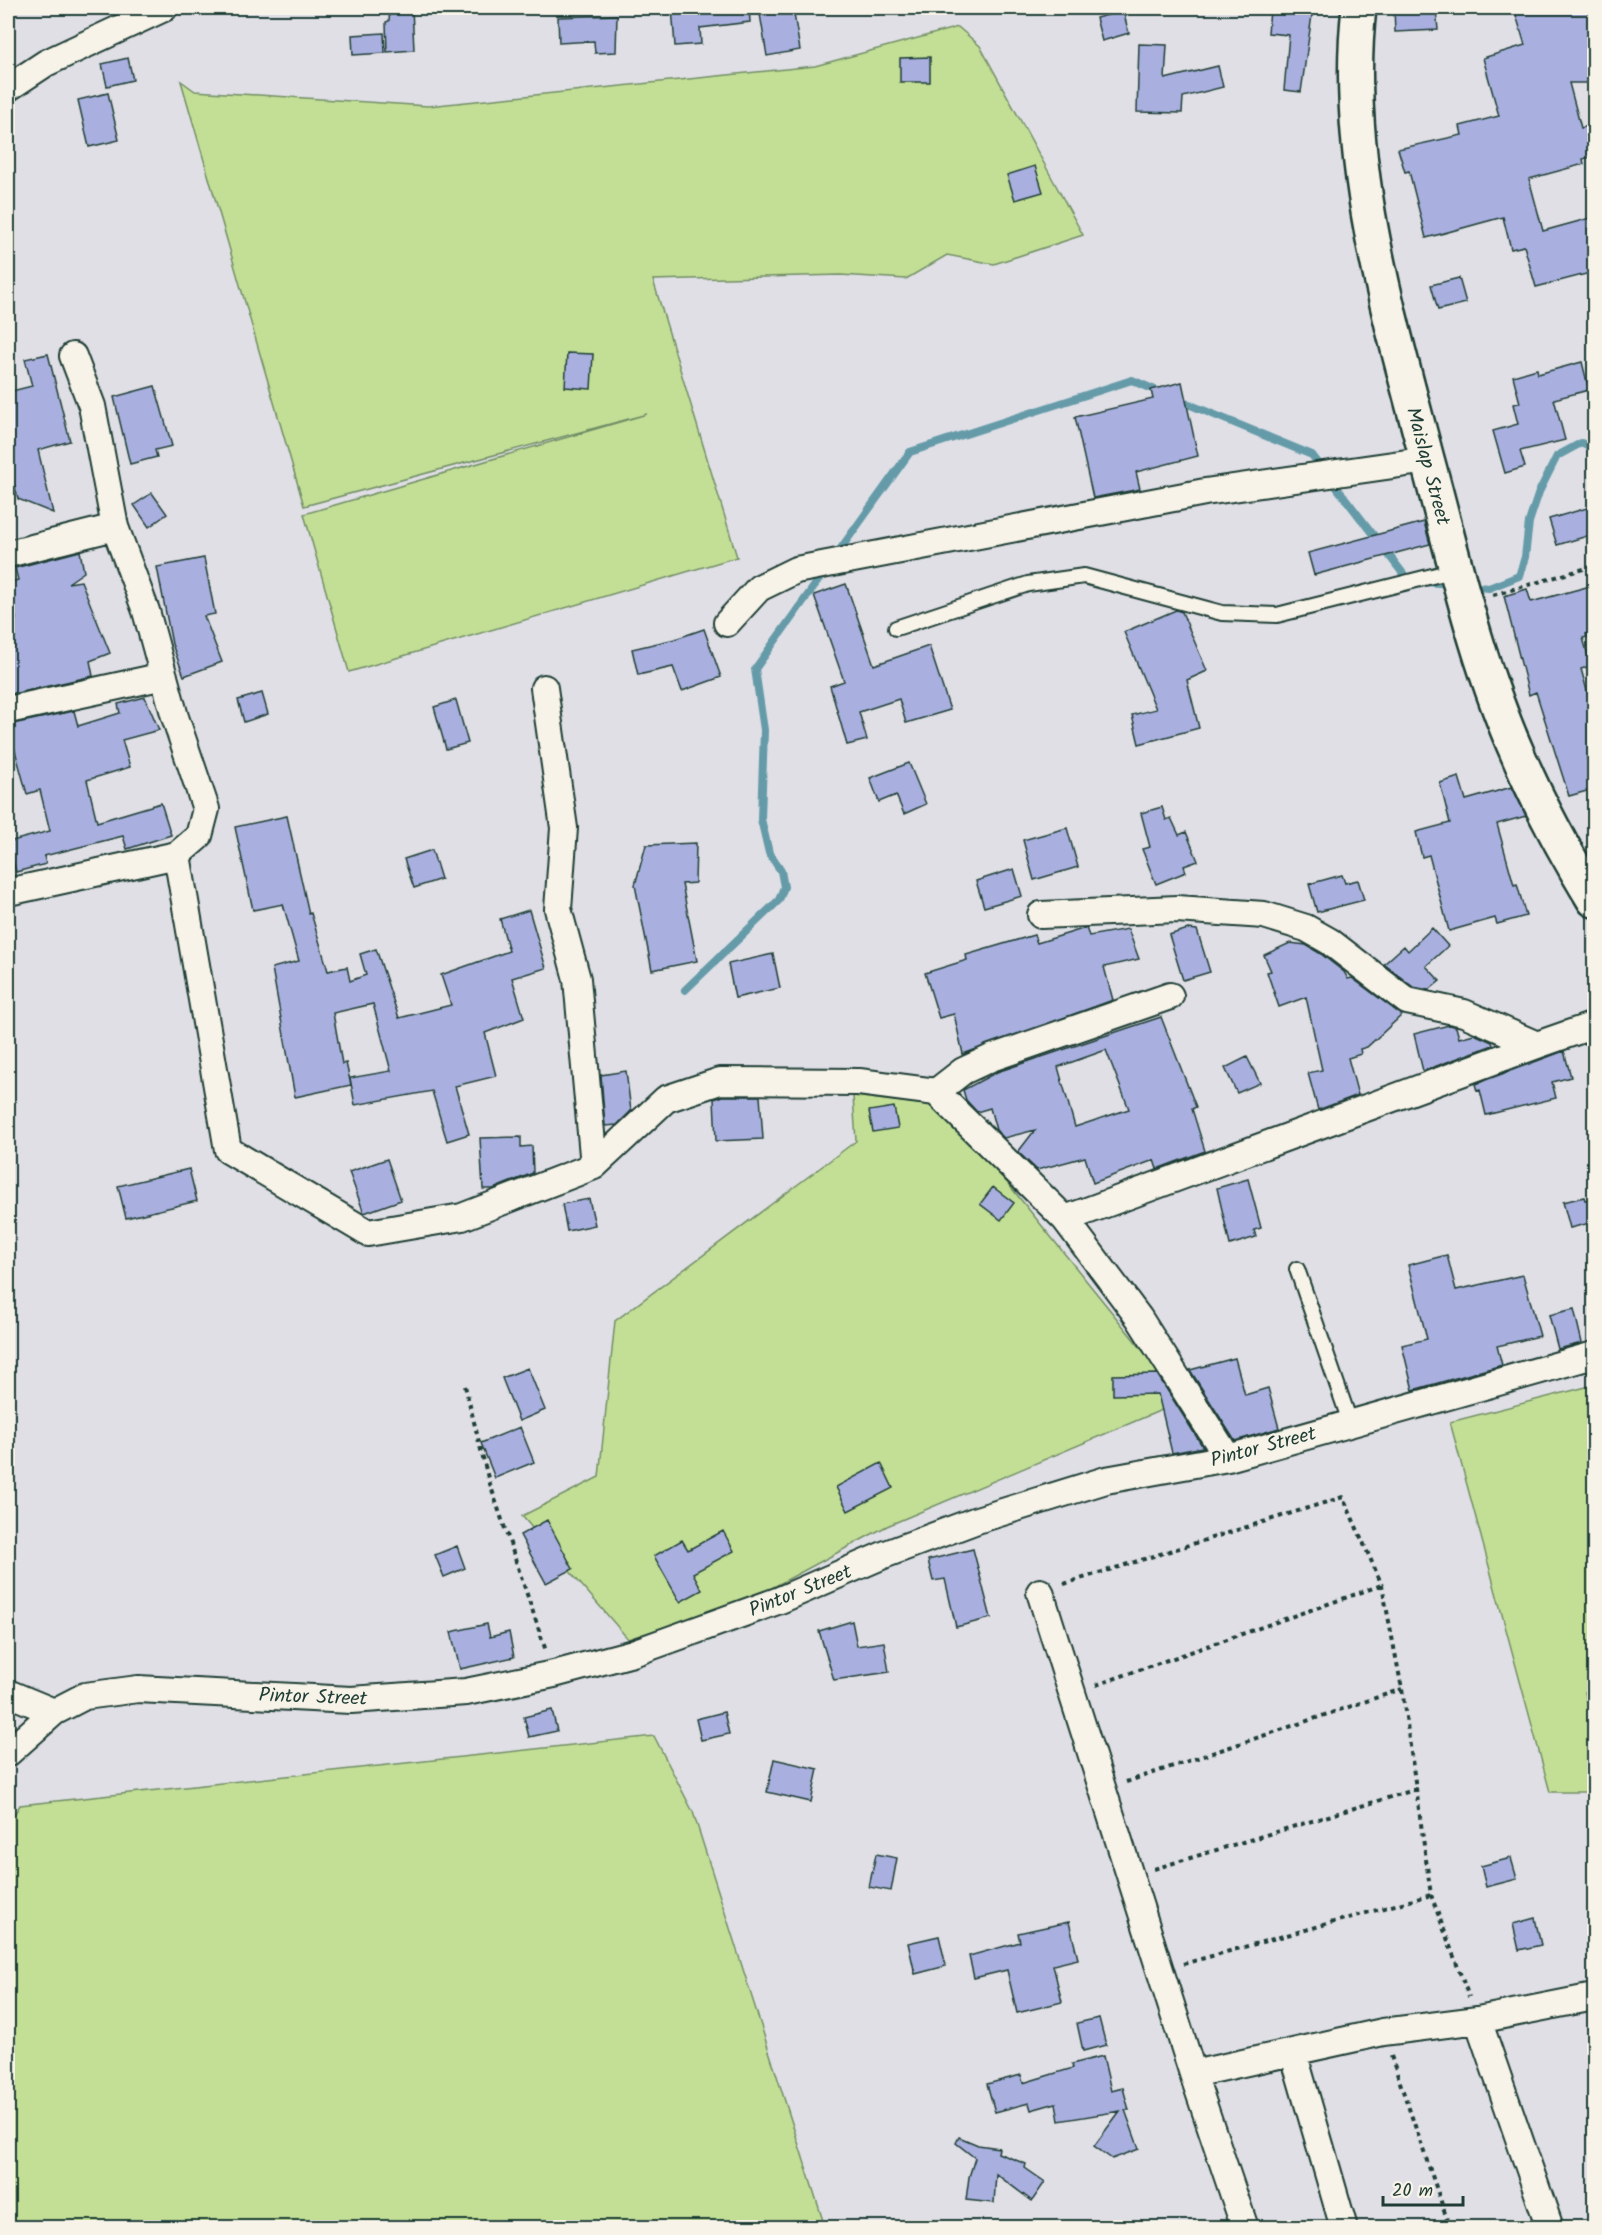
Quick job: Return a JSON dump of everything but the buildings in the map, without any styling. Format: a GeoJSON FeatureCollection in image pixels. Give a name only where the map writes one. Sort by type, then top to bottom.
{"type":"FeatureCollection","features":[{"type":"Feature","properties":{"kind":"main road","name":"Maislap Street"},"geometry":{"type":"LineString","coordinates":[[1359,8],[1355,86],[1365,188],[1401,363],[1456,570],[1493,690],[1517,754],[1594,900]]}},
{"type":"Feature","properties":{"kind":"street"},"geometry":{"type":"LineString","coordinates":[[8,88],[46,63],[164,8]]}},
{"type":"Feature","properties":{"kind":"street"},"geometry":{"type":"LineString","coordinates":[[8,892],[177,855],[199,836],[206,809],[146,611],[115,527],[92,406],[73,356]]}},
{"type":"Feature","properties":{"kind":"street"},"geometry":{"type":"LineString","coordinates":[[727,622],[759,588],[796,570],[1205,492],[1428,460]]}},
{"type":"Feature","properties":{"kind":"street"},"geometry":{"type":"LineString","coordinates":[[8,554],[115,527]]}},
{"type":"Feature","properties":{"kind":"street"},"geometry":{"type":"LineString","coordinates":[[8,710],[164,676]]}},
{"type":"Feature","properties":{"kind":"street"},"geometry":{"type":"LineString","coordinates":[[544,688],[564,828],[558,909],[577,979],[594,1166]]}},
{"type":"Feature","properties":{"kind":"street"},"geometry":{"type":"LineString","coordinates":[[177,855],[228,1150],[368,1233],[462,1216],[594,1166],[666,1099],[720,1081],[859,1082],[936,1092],[1065,1219],[1139,1318],[1228,1458]]}},
{"type":"Feature","properties":{"kind":"street"},"geometry":{"type":"LineString","coordinates":[[1041,915],[1177,909],[1264,915],[1306,928],[1329,941],[1407,1001],[1464,1012],[1537,1045]]}},
{"type":"Feature","properties":{"kind":"street"},"geometry":{"type":"LineString","coordinates":[[936,1092],[963,1071],[991,1058],[1170,996]]}},
{"type":"Feature","properties":{"kind":"street"},"geometry":{"type":"LineString","coordinates":[[1065,1219],[1594,1025]]}},
{"type":"Feature","properties":{"kind":"street","name":"Pintor Street"},"geometry":{"type":"LineString","coordinates":[[8,1754],[54,1712],[86,1696],[138,1689],[351,1700],[466,1692],[554,1674],[633,1653],[780,1600],[886,1554],[977,1520],[1106,1480],[1228,1458],[1594,1355]]}},
{"type":"Feature","properties":{"kind":"street"},"geometry":{"type":"LineString","coordinates":[[1040,1592],[1193,2074],[1245,2228]]}},
{"type":"Feature","properties":{"kind":"street"},"geometry":{"type":"LineString","coordinates":[[8,1694],[54,1712]]}},
{"type":"Feature","properties":{"kind":"street"},"geometry":{"type":"LineString","coordinates":[[1193,2074],[1383,2032],[1478,2020],[1594,1997]]}},
{"type":"Feature","properties":{"kind":"street"},"geometry":{"type":"LineString","coordinates":[[1478,2020],[1550,2228]]}},
{"type":"Feature","properties":{"kind":"street"},"geometry":{"type":"LineString","coordinates":[[1293,2052],[1344,2228]]}},
{"type":"Feature","properties":{"kind":"lane"},"geometry":{"type":"LineString","coordinates":[[896,628],[1028,584],[1084,576],[1222,613],[1277,615],[1456,570]]}},
{"type":"Feature","properties":{"kind":"lane"},"geometry":{"type":"LineString","coordinates":[[1296,1269],[1350,1422]]}},
{"type":"Feature","properties":{"kind":"path"},"geometry":{"type":"LineString","coordinates":[[1466,602],[1594,567]]}},
{"type":"Feature","properties":{"kind":"path"},"geometry":{"type":"LineString","coordinates":[[465,1386],[488,1478],[554,1674]]}},
{"type":"Feature","properties":{"kind":"path"},"geometry":{"type":"LineString","coordinates":[[1040,1592],[1343,1497],[1382,1585],[1402,1689],[1431,1895],[1478,2020]]}},
{"type":"Feature","properties":{"kind":"path"},"geometry":{"type":"LineString","coordinates":[[1072,1693],[1382,1585]]}},
{"type":"Feature","properties":{"kind":"path"},"geometry":{"type":"LineString","coordinates":[[1103,1790],[1402,1689]]}},
{"type":"Feature","properties":{"kind":"path"},"geometry":{"type":"LineString","coordinates":[[1130,1876],[1417,1789]]}},
{"type":"Feature","properties":{"kind":"path"},"geometry":{"type":"LineString","coordinates":[[1160,1970],[1431,1895]]}},
{"type":"Feature","properties":{"kind":"path"},"geometry":{"type":"LineString","coordinates":[[1383,2032],[1450,2228]]}},
{"type":"Feature","properties":{"kind":"green space"},"geometry":{"type":"Polygon","coordinates":[[[958,27],[980,46],[1083,235],[994,264],[947,255],[906,279],[840,275],[653,280],[737,557],[349,672],[304,514],[647,414],[304,506],[181,81],[195,91],[428,106],[815,66],[958,27]]]}},
{"type":"Feature","properties":{"kind":"green space"},"geometry":{"type":"Polygon","coordinates":[[[853,1096],[928,1105],[938,1097],[1181,1398],[1171,1406],[887,1526],[751,1599],[628,1639],[522,1516],[599,1477],[615,1321],[856,1141],[853,1096]]]}},
{"type":"Feature","properties":{"kind":"green space"},"geometry":{"type":"Polygon","coordinates":[[[1594,1385],[1594,1689],[1585,1692],[1594,1734],[1594,1792],[1550,1792],[1450,1422],[1594,1385]]]}},
{"type":"Feature","properties":{"kind":"green space"},"geometry":{"type":"Polygon","coordinates":[[[654,1736],[693,1812],[825,2227],[8,2227],[8,1824],[20,1805],[654,1736]]]}},
{"type":"Feature","properties":{"kind":"waterway"},"geometry":{"type":"LineString","coordinates":[[834,558],[910,452],[1132,380],[1164,394]]}},
{"type":"Feature","properties":{"kind":"waterway"},"geometry":{"type":"LineString","coordinates":[[1176,399],[1312,455],[1408,580],[1411,580]]}},
{"type":"Feature","properties":{"kind":"waterway"},"geometry":{"type":"LineString","coordinates":[[1469,586],[1489,588],[1519,576],[1525,557],[1529,522],[1539,492],[1557,456],[1581,443],[1594,449]]}},
{"type":"Feature","properties":{"kind":"waterway"},"geometry":{"type":"LineString","coordinates":[[685,990],[779,900],[784,887],[781,871],[769,853],[761,819],[764,730],[755,669],[825,571]]}},
{"type":"Feature","properties":{"kind":"waterway"},"geometry":{"type":"LineString","coordinates":[[1424,582],[1453,584]]}}]}
